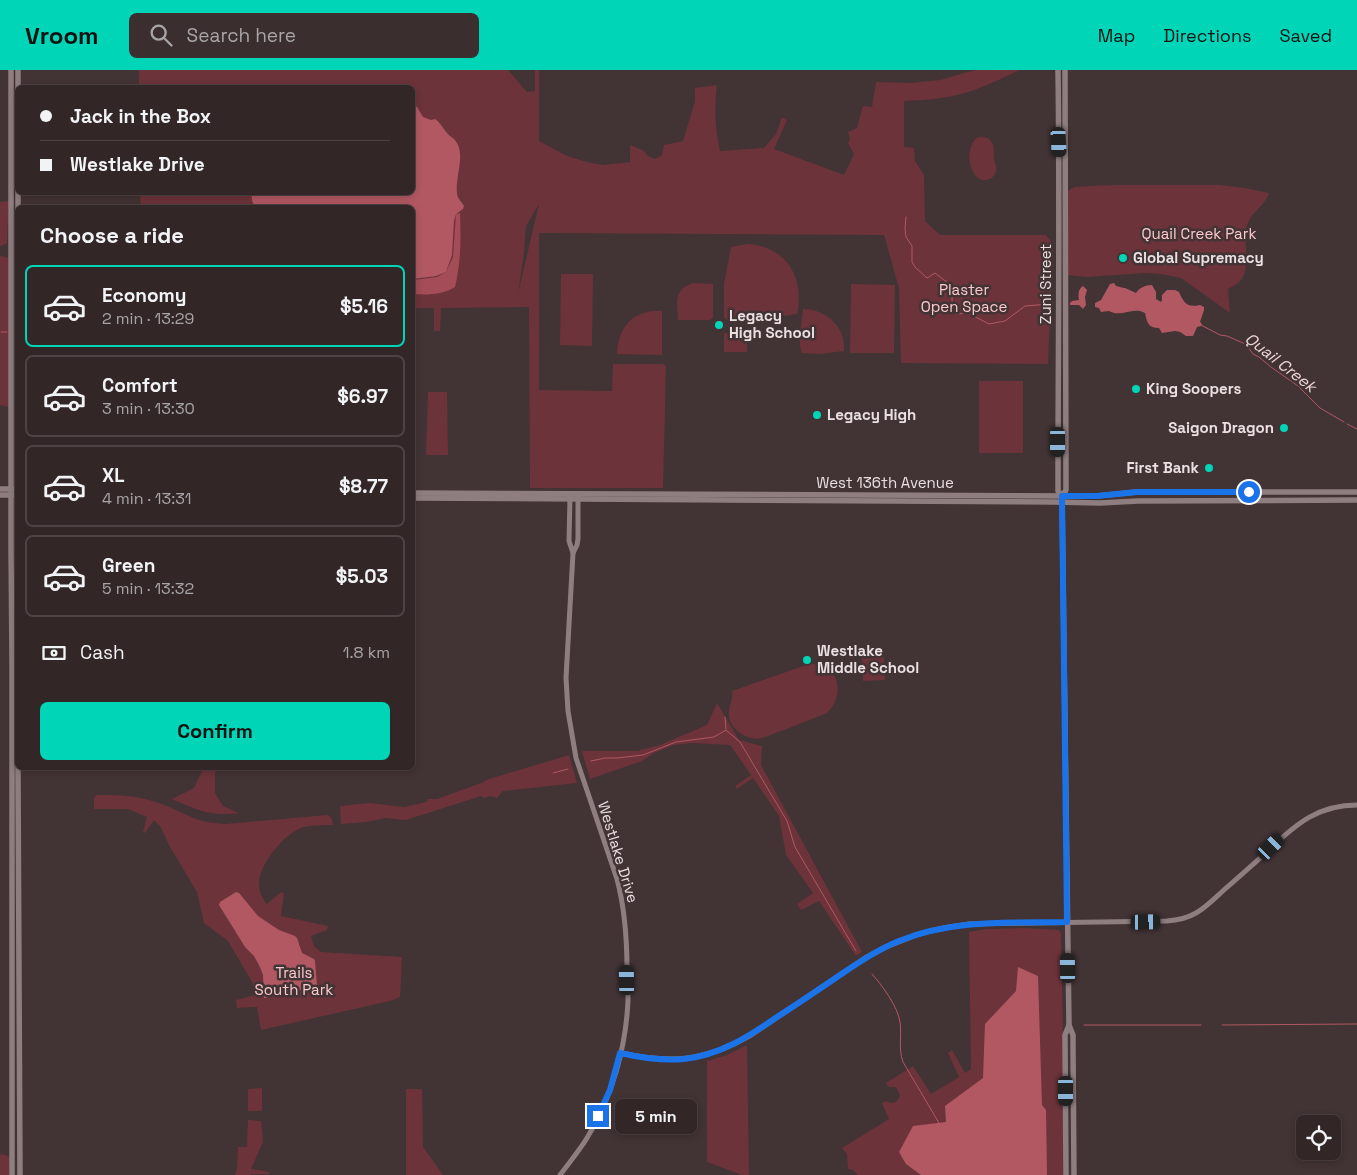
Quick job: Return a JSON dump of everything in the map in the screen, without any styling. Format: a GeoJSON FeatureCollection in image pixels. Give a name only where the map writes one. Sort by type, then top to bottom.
{"type":"FeatureCollection","features":[{"type":"Feature","properties":{"kind":"main road"},"geometry":{"type":"LineString","coordinates":[[11,70],[14,492],[12,1175]]}},
{"type":"Feature","properties":{"kind":"main road"},"geometry":{"type":"LineString","coordinates":[[18,70],[18,85]]}},
{"type":"Feature","properties":{"kind":"main road","name":"Zuni Street"},"geometry":{"type":"LineString","coordinates":[[1058,70],[1066,490],[1062,500],[1067,922],[1069,1025],[1073,1047],[1074,1175]]}},
{"type":"Feature","properties":{"kind":"main road","name":"Zuni Street"},"geometry":{"type":"LineString","coordinates":[[1062,306],[1065,70]]}},
{"type":"Feature","properties":{"kind":"main road"},"geometry":{"type":"LineString","coordinates":[[0,489],[14,492]]}},
{"type":"Feature","properties":{"kind":"main road"},"geometry":{"type":"LineString","coordinates":[[0,495],[14,492]]}},
{"type":"Feature","properties":{"kind":"main road","name":"West 136th Avenue"},"geometry":{"type":"LineString","coordinates":[[1062,500],[1123,493],[1152,492],[1357,492]]}},
{"type":"Feature","properties":{"kind":"main road","name":"West 136th Avenue"},"geometry":{"type":"LineString","coordinates":[[415,493],[570,497]]}},
{"type":"Feature","properties":{"kind":"main road"},"geometry":{"type":"LineString","coordinates":[[755,500],[762,495]]}},
{"type":"Feature","properties":{"kind":"main road","name":"West 136th Avenue"},"geometry":{"type":"LineString","coordinates":[[415,498],[762,495],[929,499]]}},
{"type":"Feature","properties":{"kind":"main road","name":"West 136th Avenue"},"geometry":{"type":"LineString","coordinates":[[578,497],[755,500],[1062,500],[1100,503],[1176,500],[1357,500]]}},
{"type":"Feature","properties":{"kind":"main road"},"geometry":{"type":"LineString","coordinates":[[18,770],[19,1175]]}},
{"type":"Feature","properties":{"kind":"main road","name":"Zuni Street"},"geometry":{"type":"LineString","coordinates":[[1066,1175],[1065,1035],[1069,1025]]}},
{"type":"Feature","properties":{"kind":"main road"},"geometry":{"type":"LineString","coordinates":[[12,1152],[17,1155],[19,1175]]}},
{"type":"Feature","properties":{"kind":"street","name":"Westlake Drive"},"geometry":{"type":"LineString","coordinates":[[570,497],[569,541],[573,553]]}},
{"type":"Feature","properties":{"kind":"street","name":"Westlake Drive"},"geometry":{"type":"LineString","coordinates":[[560,1175],[587,1138],[610,1090],[620,1053],[628,1000],[627,938],[617,879],[576,758],[568,712],[566,678],[573,553],[578,542],[578,497]]}},
{"type":"Feature","properties":{"kind":"street"},"geometry":{"type":"LineString","coordinates":[[620,1053],[654,1059],[678,1059],[702,1056],[730,1046],[759,1030],[865,958],[918,934],[943,928],[969,924],[1183,920],[1200,912],[1294,826],[1314,814],[1331,808],[1357,804]]}},
{"type":"Feature","properties":{"kind":"green space","name":"Plaster Open Space"},"geometry":{"type":"Polygon","coordinates":[[[139,70],[508,70],[527,92],[535,91],[535,70],[539,70],[539,141],[567,156],[603,165],[630,162],[630,145],[643,150],[648,156],[655,159],[662,155],[664,145],[683,141],[695,101],[695,88],[717,85],[716,118],[720,151],[764,148],[776,134],[782,117],[787,120],[774,149],[844,175],[854,154],[848,143],[850,139],[848,132],[857,128],[863,106],[872,107],[876,82],[911,83],[940,80],[975,70],[1020,70],[983,87],[959,95],[904,101],[904,147],[914,148],[915,161],[924,175],[925,221],[940,235],[1046,235],[1053,244],[1048,364],[901,363],[899,288],[884,235],[539,233],[539,390],[612,391],[613,364],[663,364],[666,367],[663,488],[530,488],[529,307],[441,308],[440,331],[434,331],[434,308],[415,308],[415,205],[141,205],[140,195],[415,195],[415,85],[139,85],[139,70]],[[539,204],[526,226],[518,291],[539,204]]]}},
{"type":"Feature","properties":{"kind":"green space"},"geometry":{"type":"Polygon","coordinates":[[[979,137],[988,138],[994,148],[996,171],[994,176],[986,180],[978,178],[974,174],[970,163],[970,150],[975,140],[979,137]]]}},
{"type":"Feature","properties":{"kind":"green space","name":"Quail Creek Park"},"geometry":{"type":"Polygon","coordinates":[[[1219,185],[1269,193],[1247,225],[1246,267],[1241,280],[1228,289],[1230,313],[1181,278],[1145,273],[1087,277],[1067,275],[1068,191],[1074,187],[1219,185]]]}},
{"type":"Feature","properties":{"kind":"green space"},"geometry":{"type":"Polygon","coordinates":[[[9,201],[7,243],[0,246],[0,202],[9,201]]]}},
{"type":"Feature","properties":{"kind":"green space"},"geometry":{"type":"Polygon","coordinates":[[[747,244],[761,246],[772,251],[782,257],[790,266],[798,288],[797,314],[759,320],[727,320],[724,317],[724,284],[731,247],[747,244]]]}},
{"type":"Feature","properties":{"kind":"green space"},"geometry":{"type":"Polygon","coordinates":[[[0,256],[9,258],[9,407],[0,405],[0,256]]]}},
{"type":"Feature","properties":{"kind":"green space"},"geometry":{"type":"Polygon","coordinates":[[[561,274],[593,274],[592,346],[560,345],[561,274]]]}},
{"type":"Feature","properties":{"kind":"green space"},"geometry":{"type":"Polygon","coordinates":[[[693,283],[713,284],[713,317],[710,320],[678,320],[677,303],[679,294],[682,289],[693,283]]]}},
{"type":"Feature","properties":{"kind":"green space"},"geometry":{"type":"Polygon","coordinates":[[[851,284],[895,285],[894,353],[850,353],[851,284]]]}},
{"type":"Feature","properties":{"kind":"green space"},"geometry":{"type":"Polygon","coordinates":[[[803,309],[819,312],[833,321],[842,334],[844,351],[820,354],[802,353],[800,337],[803,309]]]}},
{"type":"Feature","properties":{"kind":"green space"},"geometry":{"type":"Polygon","coordinates":[[[653,311],[662,311],[662,355],[617,354],[620,338],[626,325],[637,316],[653,311]]]}},
{"type":"Feature","properties":{"kind":"green space"},"geometry":{"type":"Polygon","coordinates":[[[724,333],[747,333],[747,352],[724,352],[724,333]]]}},
{"type":"Feature","properties":{"kind":"green space"},"geometry":{"type":"Polygon","coordinates":[[[979,381],[1023,381],[1023,453],[979,453],[979,381]]]}},
{"type":"Feature","properties":{"kind":"green space"},"geometry":{"type":"Polygon","coordinates":[[[428,392],[447,392],[448,455],[426,455],[428,392]]]}},
{"type":"Feature","properties":{"kind":"green space"},"geometry":{"type":"Polygon","coordinates":[[[862,656],[884,657],[885,680],[863,681],[862,656]]]}},
{"type":"Feature","properties":{"kind":"green space"},"geometry":{"type":"Polygon","coordinates":[[[809,664],[825,667],[835,677],[838,689],[837,696],[827,713],[757,739],[743,735],[735,729],[729,717],[732,691],[809,664]]]}},
{"type":"Feature","properties":{"kind":"green space"},"geometry":{"type":"Polygon","coordinates":[[[717,703],[739,740],[762,746],[761,765],[862,952],[856,956],[819,901],[801,910],[797,904],[813,893],[786,855],[779,816],[753,778],[737,789],[735,786],[751,775],[730,745],[692,743],[673,745],[654,753],[642,761],[590,779],[582,751],[637,751],[660,745],[707,725],[717,703]]]}},
{"type":"Feature","properties":{"kind":"green space"},"geometry":{"type":"Polygon","coordinates":[[[569,755],[577,783],[503,791],[497,798],[490,796],[484,798],[481,796],[406,820],[385,818],[367,822],[341,824],[340,806],[369,803],[404,807],[427,802],[428,799],[437,799],[486,780],[569,755]]]}},
{"type":"Feature","properties":{"kind":"green space"},"geometry":{"type":"Polygon","coordinates":[[[219,770],[215,773],[215,793],[223,806],[239,813],[220,814],[204,812],[172,799],[194,788],[202,771],[219,770]]]}},
{"type":"Feature","properties":{"kind":"green space","name":"Trails South Park"},"geometry":{"type":"Polygon","coordinates":[[[97,795],[145,799],[199,820],[226,824],[329,816],[332,819],[333,825],[301,828],[287,836],[268,859],[260,875],[261,894],[267,904],[281,892],[284,894],[281,916],[328,926],[327,930],[311,936],[314,946],[321,952],[402,957],[400,997],[390,1001],[261,1030],[257,1007],[237,1008],[236,1000],[255,995],[252,982],[228,941],[204,923],[197,892],[170,847],[160,826],[154,820],[145,833],[143,832],[147,817],[128,809],[94,809],[94,798],[97,795]]]}},
{"type":"Feature","properties":{"kind":"green space"},"geometry":{"type":"Polygon","coordinates":[[[1023,928],[1059,930],[1061,934],[1063,1175],[858,1175],[853,1170],[848,1169],[847,1154],[842,1148],[889,1119],[882,1103],[886,1101],[892,1103],[897,1101],[900,1096],[896,1087],[889,1087],[886,1083],[913,1066],[931,1094],[959,1077],[948,1053],[952,1050],[965,1073],[971,1069],[969,932],[986,929],[1023,928]]]}},
{"type":"Feature","properties":{"kind":"green space"},"geometry":{"type":"Polygon","coordinates":[[[747,1045],[749,1175],[742,1175],[707,1162],[707,1061],[727,1055],[747,1045]]]}},
{"type":"Feature","properties":{"kind":"green space"},"geometry":{"type":"Polygon","coordinates":[[[262,1088],[262,1111],[248,1111],[248,1089],[262,1088]]]}},
{"type":"Feature","properties":{"kind":"green space"},"geometry":{"type":"Polygon","coordinates":[[[406,1089],[422,1089],[423,1147],[443,1175],[406,1175],[406,1089]]]}},
{"type":"Feature","properties":{"kind":"green space"},"geometry":{"type":"Polygon","coordinates":[[[248,1120],[261,1121],[263,1142],[251,1169],[269,1172],[269,1174],[235,1175],[238,1147],[247,1147],[248,1120]]]}},
{"type":"Feature","properties":{"kind":"green space"},"geometry":{"type":"Polygon","coordinates":[[[0,1154],[10,1158],[9,1175],[0,1175],[0,1154]]]}},
{"type":"Feature","properties":{"kind":"shaded area"},"geometry":{"type":"Polygon","coordinates":[[[415,106],[423,117],[431,120],[435,119],[439,122],[448,135],[454,139],[460,151],[457,193],[464,206],[456,214],[454,221],[452,255],[446,272],[436,276],[415,279],[415,205],[254,205],[252,195],[415,195],[415,106]]]}},
{"type":"Feature","properties":{"kind":"shaded area"},"geometry":{"type":"Polygon","coordinates":[[[460,213],[460,250],[455,287],[440,293],[415,294],[415,280],[437,277],[446,272],[453,257],[456,214],[460,213]]]}},
{"type":"Feature","properties":{"kind":"shaded area"},"geometry":{"type":"Polygon","coordinates":[[[1114,283],[1116,286],[1136,293],[1143,287],[1152,285],[1156,292],[1156,299],[1161,302],[1162,295],[1167,290],[1175,290],[1179,292],[1186,304],[1204,307],[1200,322],[1202,324],[1197,327],[1193,336],[1186,336],[1175,331],[1162,333],[1159,328],[1150,326],[1145,313],[1140,311],[1101,312],[1099,308],[1095,307],[1095,303],[1101,300],[1110,284],[1114,283]]]}},
{"type":"Feature","properties":{"kind":"shaded area"},"geometry":{"type":"Polygon","coordinates":[[[1083,286],[1087,290],[1085,297],[1086,305],[1083,309],[1079,305],[1070,305],[1072,301],[1079,300],[1079,292],[1083,286]]]}},
{"type":"Feature","properties":{"kind":"shaded area"},"geometry":{"type":"Polygon","coordinates":[[[236,892],[239,893],[258,916],[279,930],[297,938],[302,953],[315,961],[317,985],[283,995],[264,998],[263,975],[260,967],[219,905],[220,902],[236,892]]]}},
{"type":"Feature","properties":{"kind":"shaded area"},"geometry":{"type":"Polygon","coordinates":[[[1018,967],[1038,976],[1042,1105],[1046,1110],[1047,1175],[921,1175],[906,1164],[899,1152],[913,1126],[946,1122],[945,1106],[983,1078],[985,1024],[1016,991],[1018,967]]]}},
{"type":"Feature","properties":{"kind":"waterway","name":"Quail Creek"},"geometry":{"type":"LineString","coordinates":[[906,217],[906,237],[912,246],[912,262],[927,278],[935,273],[952,286],[952,311],[955,314],[968,313],[989,324],[1005,321],[1025,306],[1050,304]]}},
{"type":"Feature","properties":{"kind":"waterway","name":"Quail Creek"},"geometry":{"type":"LineString","coordinates":[[1201,325],[1220,335],[1243,343],[1253,354],[1298,386],[1320,408],[1344,422]]}},
{"type":"Feature","properties":{"kind":"waterway"},"geometry":{"type":"LineString","coordinates":[[1,332],[7,332]]}},
{"type":"Feature","properties":{"kind":"waterway","name":"Quail Creek"},"geometry":{"type":"LineString","coordinates":[[1347,424],[1357,429]]}},
{"type":"Feature","properties":{"kind":"waterway"},"geometry":{"type":"LineString","coordinates":[[725,717],[726,729]]}},
{"type":"Feature","properties":{"kind":"waterway"},"geometry":{"type":"LineString","coordinates":[[591,761],[643,755],[676,742],[714,737],[726,730],[740,742],[787,821],[795,847],[856,951]]}},
{"type":"Feature","properties":{"kind":"waterway"},"geometry":{"type":"LineString","coordinates":[[553,773],[568,769]]}},
{"type":"Feature","properties":{"kind":"waterway"},"geometry":{"type":"LineString","coordinates":[[872,974],[889,996],[899,1016],[903,1062],[939,1123]]}},
{"type":"Feature","properties":{"kind":"waterway"},"geometry":{"type":"LineString","coordinates":[[1222,1025],[1357,1024]]}},
{"type":"Feature","properties":{"kind":"waterway"},"geometry":{"type":"LineString","coordinates":[[1084,1025],[1201,1025]]}},
{"type":"Feature","properties":{"kind":"place","name":"Global Supremacy"},"geometry":{"type":"Point","coordinates":[1123,258]}},
{"type":"Feature","properties":{"kind":"place","name":"Legacy High School"},"geometry":{"type":"Point","coordinates":[719,325]}},
{"type":"Feature","properties":{"kind":"place","name":"King Soopers"},"geometry":{"type":"Point","coordinates":[1136,389]}},
{"type":"Feature","properties":{"kind":"place","name":"Legacy High"},"geometry":{"type":"Point","coordinates":[817,415]}},
{"type":"Feature","properties":{"kind":"place","name":"Saigon Dragon"},"geometry":{"type":"Point","coordinates":[1284,428]}},
{"type":"Feature","properties":{"kind":"place","name":"First Bank"},"geometry":{"type":"Point","coordinates":[1209,468]}},
{"type":"Feature","properties":{"kind":"place","name":"Westlake Middle School"},"geometry":{"type":"Point","coordinates":[807,660]}},
{"type":"Feature","properties":{"kind":"route"},"geometry":{"type":"LineString","coordinates":[[598,1116],[610,1090],[620,1053],[640,1058],[669,1060],[702,1056],[730,1046],[865,958],[918,934],[969,924],[1067,922],[1062,496],[1097,496],[1137,492],[1249,492]]}}]}
